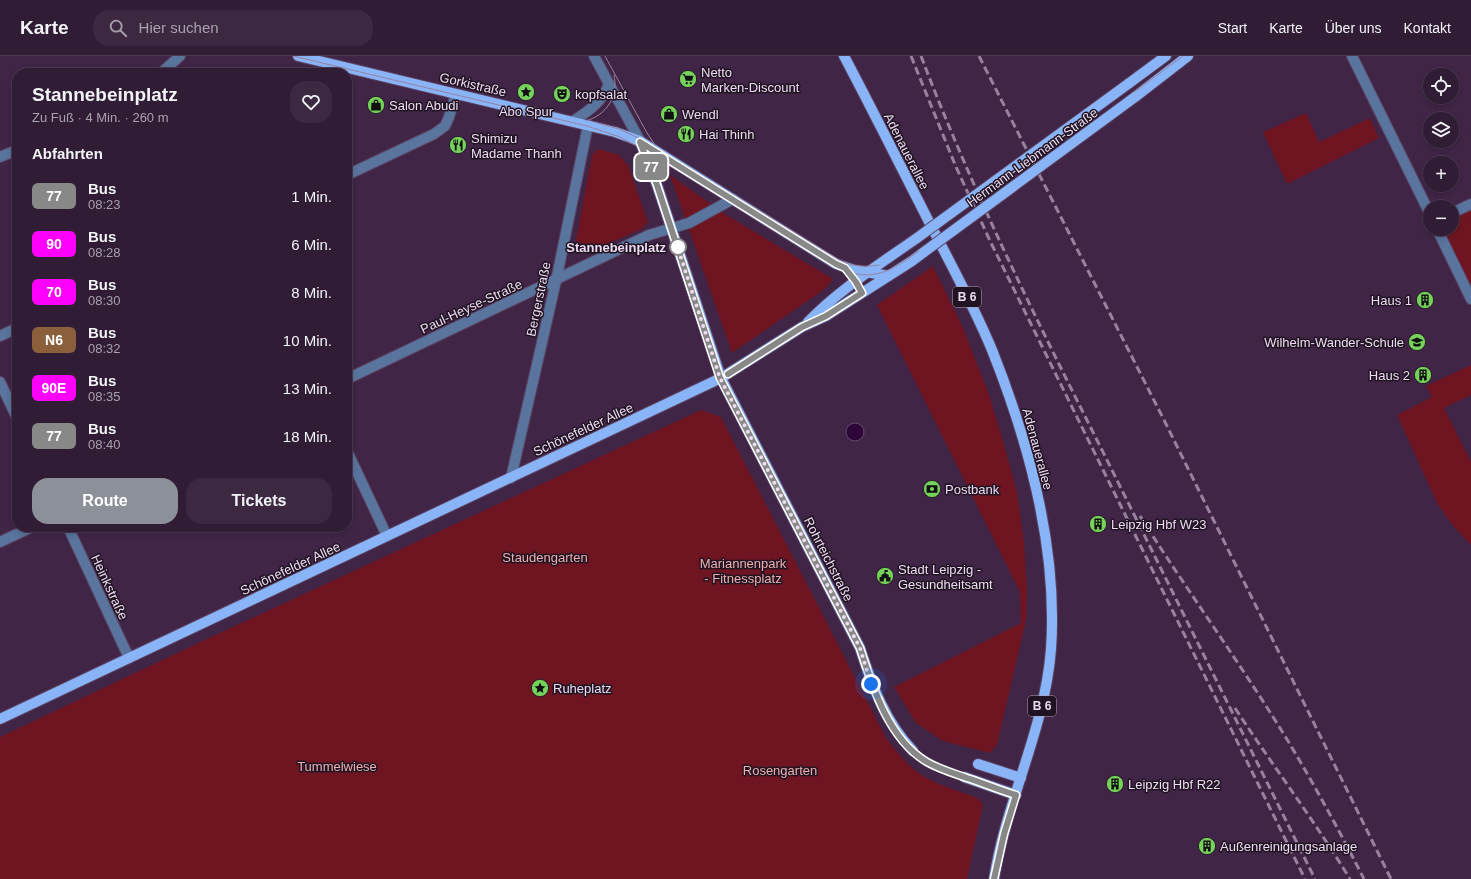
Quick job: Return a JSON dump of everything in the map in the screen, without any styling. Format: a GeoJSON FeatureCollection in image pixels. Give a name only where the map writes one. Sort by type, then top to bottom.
{"type":"FeatureCollection","features":[{"type":"Feature","properties":{"kind":"main road","name":"Gorkistraße"},"geometry":{"type":"LineString","coordinates":[[298,56],[348,68]]}},
{"type":"Feature","properties":{"kind":"main road","name":"Adenauerallee"},"geometry":{"type":"LineString","coordinates":[[844,56],[991,349],[1010,398],[1030,461],[1043,526],[1052,602],[1051,649],[1044,701],[1036,732],[1004,834],[994,879]]}},
{"type":"Feature","properties":{"kind":"main road","name":"Hermann-Liebmann-Straße"},"geometry":{"type":"LineString","coordinates":[[869,272],[918,238],[1166,56]]}},
{"type":"Feature","properties":{"kind":"main road","name":"Hermann-Liebmann-Straße"},"geometry":{"type":"LineString","coordinates":[[889,276],[1135,97],[1188,56]]}},
{"type":"Feature","properties":{"kind":"main road","name":"Gorkistraße"},"geometry":{"type":"LineString","coordinates":[[352,69],[588,125],[615,132],[640,142]]}},
{"type":"Feature","properties":{"kind":"main road"},"geometry":{"type":"LineString","coordinates":[[640,142],[836,264],[845,268],[889,276]]}},
{"type":"Feature","properties":{"kind":"main road"},"geometry":{"type":"LineString","coordinates":[[640,142],[655,177],[720,378],[802,327],[826,316],[889,276]]}},
{"type":"Feature","properties":{"kind":"main road"},"geometry":{"type":"LineString","coordinates":[[845,268],[856,282],[862,293]]}},
{"type":"Feature","properties":{"kind":"main road"},"geometry":{"type":"LineString","coordinates":[[802,327],[823,307],[869,272]]}},
{"type":"Feature","properties":{"kind":"main road","name":"Schönefelder Allee"},"geometry":{"type":"LineString","coordinates":[[0,719],[720,378]]}},
{"type":"Feature","properties":{"kind":"main road","name":"Rohrteichstraße"},"geometry":{"type":"LineString","coordinates":[[720,378],[860,648],[871,684],[887,717],[902,740],[913,751]]}},
{"type":"Feature","properties":{"kind":"main road"},"geometry":{"type":"LineString","coordinates":[[978,764],[1021,778]]}},
{"type":"Feature","properties":{"kind":"main road"},"geometry":{"type":"LineString","coordinates":[[964,777],[1016,795]]}},
{"type":"Feature","properties":{"kind":"street"},"geometry":{"type":"LineString","coordinates":[[167,68],[180,56]]}},
{"type":"Feature","properties":{"kind":"street"},"geometry":{"type":"LineString","coordinates":[[594,56],[640,142]]}},
{"type":"Feature","properties":{"kind":"street"},"geometry":{"type":"LineString","coordinates":[[1352,56],[1423,200]]}},
{"type":"Feature","properties":{"kind":"street"},"geometry":{"type":"LineString","coordinates":[[573,122],[595,107],[602,98],[609,84]]}},
{"type":"Feature","properties":{"kind":"street"},"geometry":{"type":"LineString","coordinates":[[352,173],[434,134],[445,126],[450,117],[456,94]]}},
{"type":"Feature","properties":{"kind":"street","name":"Bergerstraße"},"geometry":{"type":"LineString","coordinates":[[511,478],[556,281],[588,125]]}},
{"type":"Feature","properties":{"kind":"street"},"geometry":{"type":"LineString","coordinates":[[0,157],[12,152]]}},
{"type":"Feature","properties":{"kind":"street"},"geometry":{"type":"LineString","coordinates":[[672,228],[689,223],[733,199]]}},
{"type":"Feature","properties":{"kind":"street"},"geometry":{"type":"LineString","coordinates":[[1459,210],[1471,204]]}},
{"type":"Feature","properties":{"kind":"street","name":"Paul-Heyse-Straße"},"geometry":{"type":"LineString","coordinates":[[352,377],[556,281],[649,235],[672,228]]}},
{"type":"Feature","properties":{"kind":"street"},"geometry":{"type":"LineString","coordinates":[[1440,236],[1471,299]]}},
{"type":"Feature","properties":{"kind":"street"},"geometry":{"type":"LineString","coordinates":[[0,336],[12,330]]}},
{"type":"Feature","properties":{"kind":"street"},"geometry":{"type":"LineString","coordinates":[[0,382],[12,407]]}},
{"type":"Feature","properties":{"kind":"street"},"geometry":{"type":"LineString","coordinates":[[352,462],[387,536]]}},
{"type":"Feature","properties":{"kind":"street"},"geometry":{"type":"LineString","coordinates":[[0,542],[21,532]]}},
{"type":"Feature","properties":{"kind":"street","name":"Heinkstraße"},"geometry":{"type":"LineString","coordinates":[[70,532],[129,658]]}},
{"type":"Feature","properties":{"kind":"green space"},"geometry":{"type":"Polygon","coordinates":[[[1306,113],[1319,142],[1370,118],[1379,138],[1287,184],[1263,132],[1306,113]]]}},
{"type":"Feature","properties":{"kind":"green space","name":"Stannebeinplatz"},"geometry":{"type":"Polygon","coordinates":[[[598,149],[619,155],[628,165],[648,222],[642,229],[589,252],[576,240],[592,155],[598,149]]]}},
{"type":"Feature","properties":{"kind":"green space","name":"Stannebeinplatz"},"geometry":{"type":"Polygon","coordinates":[[[670,175],[728,216],[833,279],[825,289],[732,353],[670,175]]]}},
{"type":"Feature","properties":{"kind":"green space"},"geometry":{"type":"Polygon","coordinates":[[[1471,210],[1471,287],[1446,236],[1459,236],[1459,216],[1471,210]]]}},
{"type":"Feature","properties":{"kind":"green space"},"geometry":{"type":"Polygon","coordinates":[[[933,266],[963,328],[988,392],[1017,492],[1024,542],[1027,591],[1026,620],[997,745],[990,753],[943,741],[916,723],[894,687],[1021,623],[1020,592],[877,305],[933,266]]]}},
{"type":"Feature","properties":{"kind":"green space"},"geometry":{"type":"Polygon","coordinates":[[[1471,365],[1471,395],[1444,408],[1471,462],[1471,545],[1455,528],[1438,505],[1397,415],[1432,397],[1426,386],[1471,365]]]}},
{"type":"Feature","properties":{"kind":"green space"},"geometry":{"type":"Polygon","coordinates":[[[701,410],[721,417],[886,738],[906,762],[920,774],[941,785],[979,799],[983,805],[967,879],[0,879],[0,737],[209,638],[701,410]]]}},
{"type":"Feature","properties":{"kind":"shaded area"},"geometry":{"type":"Polygon","coordinates":[[[855,423],[861,426],[864,432],[861,438],[855,441],[849,438],[846,432],[849,426],[855,423]]]}},
{"type":"Feature","properties":{"kind":"tram line"},"geometry":{"type":"LineString","coordinates":[[293,56],[343,68]]}},
{"type":"Feature","properties":{"kind":"tram line"},"geometry":{"type":"LineString","coordinates":[[605,56],[655,145]]}},
{"type":"Feature","properties":{"kind":"tram line"},"geometry":{"type":"LineString","coordinates":[[352,70],[587,126],[620,137],[644,150],[829,264],[849,272],[867,275],[885,271],[905,261],[1183,56]]}},
{"type":"Feature","properties":{"kind":"tram line"},"geometry":{"type":"LineString","coordinates":[[586,121],[605,110],[613,98],[615,91],[614,75]]}},
{"type":"Feature","properties":{"kind":"tram line"},"geometry":{"type":"LineString","coordinates":[[594,122],[619,129],[643,140],[841,261],[860,266],[879,265]]}},
{"type":"Feature","properties":{"kind":"railway"},"geometry":{"type":"LineString","coordinates":[[911,56],[956,167],[991,243],[1305,879]]}},
{"type":"Feature","properties":{"kind":"railway"},"geometry":{"type":"LineString","coordinates":[[921,56],[962,158],[1031,308],[1315,879]]}},
{"type":"Feature","properties":{"kind":"railway"},"geometry":{"type":"LineString","coordinates":[[979,56],[1164,420],[1391,879]]}},
{"type":"Feature","properties":{"kind":"railway"},"geometry":{"type":"LineString","coordinates":[[1140,516],[1252,684],[1288,741],[1327,809],[1364,879]]}},
{"type":"Feature","properties":{"kind":"railway"},"geometry":{"type":"LineString","coordinates":[[1235,708],[1350,879]]}},
{"type":"Feature","properties":{"kind":"bus line","name":"77"},"geometry":{"type":"LineString","coordinates":[[728,374],[802,327],[826,316],[862,293],[856,282],[845,268],[836,264],[697,176],[640,142],[657,185],[720,378],[860,648],[871,684],[887,717],[902,740],[919,757],[927,762],[942,769],[1016,795],[996,861],[994,879]]}},
{"type":"Feature","properties":{"kind":"place","name":"Netto Marken-Discount"},"geometry":{"type":"Point","coordinates":[688,79]}},
{"type":"Feature","properties":{"kind":"place","name":"Abo Spur"},"geometry":{"type":"Point","coordinates":[526,92]}},
{"type":"Feature","properties":{"kind":"place","name":"kopfsalat"},"geometry":{"type":"Point","coordinates":[562,94]}},
{"type":"Feature","properties":{"kind":"place","name":"Salon Abudi"},"geometry":{"type":"Point","coordinates":[376,105]}},
{"type":"Feature","properties":{"kind":"place","name":"Wendl"},"geometry":{"type":"Point","coordinates":[669,114]}},
{"type":"Feature","properties":{"kind":"place","name":"Hai Thinh"},"geometry":{"type":"Point","coordinates":[686,134]}},
{"type":"Feature","properties":{"kind":"place","name":"Shimizu Madame Thanh"},"geometry":{"type":"Point","coordinates":[458,145]}},
{"type":"Feature","properties":{"kind":"place","name":"Stannebeinplatz"},"geometry":{"type":"Point","coordinates":[678,247]}},
{"type":"Feature","properties":{"kind":"place","name":"Haus 1"},"geometry":{"type":"Point","coordinates":[1425,300]}},
{"type":"Feature","properties":{"kind":"place","name":"Wilhelm-Wander-Schule"},"geometry":{"type":"Point","coordinates":[1417,342]}},
{"type":"Feature","properties":{"kind":"place","name":"Haus 2"},"geometry":{"type":"Point","coordinates":[1423,375]}},
{"type":"Feature","properties":{"kind":"place","name":"Postbank"},"geometry":{"type":"Point","coordinates":[932,489]}},
{"type":"Feature","properties":{"kind":"place","name":"Leipzig Hbf W23"},"geometry":{"type":"Point","coordinates":[1098,524]}},
{"type":"Feature","properties":{"kind":"place","name":"Stadt Leipzig - Gesundheitsamt"},"geometry":{"type":"Point","coordinates":[885,576]}},
{"type":"Feature","properties":{"kind":"place","name":"Ruheplatz"},"geometry":{"type":"Point","coordinates":[540,688]}},
{"type":"Feature","properties":{"kind":"place","name":"Leipzig Hbf R22"},"geometry":{"type":"Point","coordinates":[1115,784]}},
{"type":"Feature","properties":{"kind":"place","name":"Außenreinigungsanlage"},"geometry":{"type":"Point","coordinates":[1207,846]}},
{"type":"Feature","properties":{"kind":"route"},"geometry":{"type":"LineString","coordinates":[[678,247],[676,242],[720,378],[860,648],[871,684]]}},
{"type":"Feature","properties":{"kind":"park label","name":"Staudengarten"},"geometry":{"type":"Point","coordinates":[545,557]}},
{"type":"Feature","properties":{"kind":"park label","name":"Mariannenpark - Fitnessplatz"},"geometry":{"type":"Point","coordinates":[743,570]}},
{"type":"Feature","properties":{"kind":"park label","name":"Tummelwiese"},"geometry":{"type":"Point","coordinates":[337,766]}},
{"type":"Feature","properties":{"kind":"park label","name":"Rosengarten"},"geometry":{"type":"Point","coordinates":[780,770]}}]}
